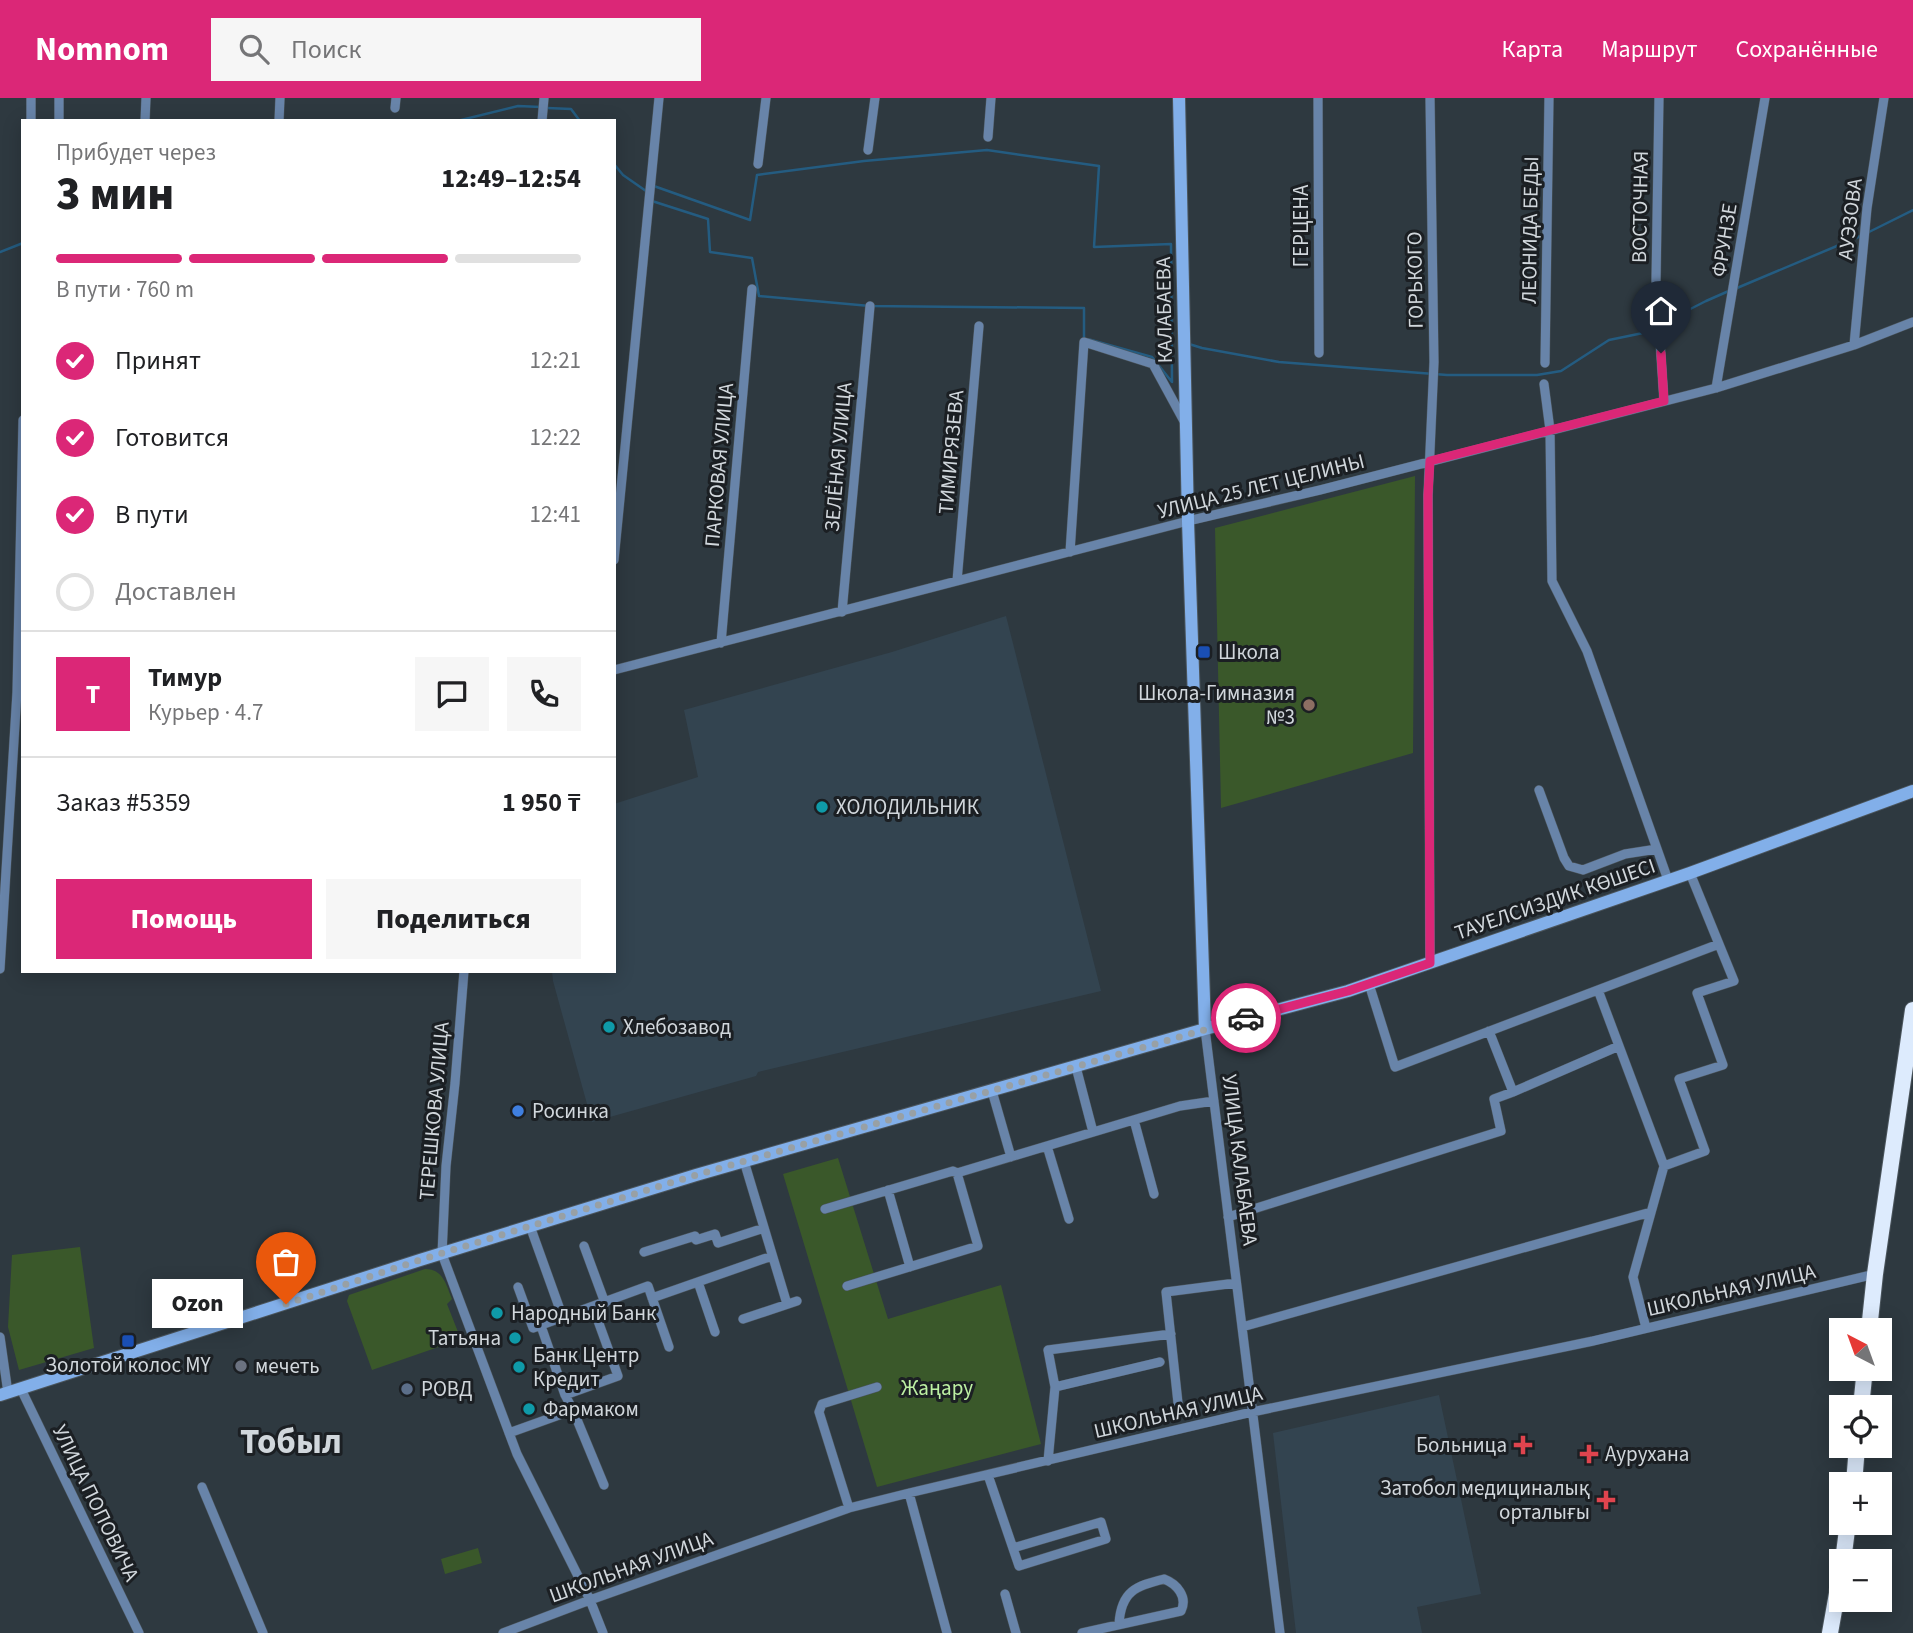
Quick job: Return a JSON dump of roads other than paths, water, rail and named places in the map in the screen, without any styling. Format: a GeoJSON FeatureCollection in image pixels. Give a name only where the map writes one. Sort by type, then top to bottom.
{"type":"FeatureCollection","features":[{"type":"Feature","properties":{"kind":"highway"},"geometry":{"type":"LineString","coordinates":[[1870,1318],[1913,1010]]}},
{"type":"Feature","properties":{"kind":"highway"},"geometry":{"type":"LineString","coordinates":[[1830,1633],[1834,1612]]}},
{"type":"Feature","properties":{"kind":"street"},"geometry":{"type":"LineString","coordinates":[[31,119],[32,98]]}},
{"type":"Feature","properties":{"kind":"street"},"geometry":{"type":"LineString","coordinates":[[59,98],[59,119]]}},
{"type":"Feature","properties":{"kind":"street"},"geometry":{"type":"LineString","coordinates":[[145,119],[146,98]]}},
{"type":"Feature","properties":{"kind":"street"},"geometry":{"type":"LineString","coordinates":[[279,119],[280,98]]}},
{"type":"Feature","properties":{"kind":"street"},"geometry":{"type":"LineString","coordinates":[[542,119],[544,98]]}},
{"type":"Feature","properties":{"kind":"street"},"geometry":{"type":"LineString","coordinates":[[616,539],[659,98]]}},
{"type":"Feature","properties":{"kind":"street"},"geometry":{"type":"LineString","coordinates":[[758,164],[765,98]]}},
{"type":"Feature","properties":{"kind":"street"},"geometry":{"type":"LineString","coordinates":[[868,150],[875,98]]}},
{"type":"Feature","properties":{"kind":"street"},"geometry":{"type":"LineString","coordinates":[[988,137],[991,98]]}},
{"type":"Feature","properties":{"kind":"street","name":"КАЛАБАЕВА"},"geometry":{"type":"LineString","coordinates":[[1179,98],[1188,522]]}},
{"type":"Feature","properties":{"kind":"street","name":"ГЕРЦЕНА"},"geometry":{"type":"LineString","coordinates":[[1318,98],[1319,353]]}},
{"type":"Feature","properties":{"kind":"street","name":"ГОРЬКОГО"},"geometry":{"type":"LineString","coordinates":[[1430,98],[1434,362],[1428,495],[1430,963]]}},
{"type":"Feature","properties":{"kind":"street","name":"ЛЕОНИДА БЕДЫ"},"geometry":{"type":"LineString","coordinates":[[1545,363],[1549,98]]}},
{"type":"Feature","properties":{"kind":"street","name":"ВОСТОЧНАЯ"},"geometry":{"type":"LineString","coordinates":[[1659,98],[1656,281],[1664,401]]}},
{"type":"Feature","properties":{"kind":"street","name":"ФРУНЗЕ"},"geometry":{"type":"LineString","coordinates":[[1716,388],[1765,98]]}},
{"type":"Feature","properties":{"kind":"street","name":"АУЭЗОВА"},"geometry":{"type":"LineString","coordinates":[[1854,345],[1867,208],[1884,98]]}},
{"type":"Feature","properties":{"kind":"street","name":"ПАРКОВАЯ УЛИЦА"},"geometry":{"type":"LineString","coordinates":[[721,643],[751,289]]}},
{"type":"Feature","properties":{"kind":"street","name":"ЗЕЛЁНАЯ УЛИЦА"},"geometry":{"type":"LineString","coordinates":[[842,611],[870,306]]}},
{"type":"Feature","properties":{"kind":"street","name":"УЛИЦА 25 ЛЕТ ЦЕЛИНЫ"},"geometry":{"type":"LineString","coordinates":[[616,669],[1716,388],[1854,345],[1913,322]]}},
{"type":"Feature","properties":{"kind":"street","name":"ТИМИРЯЗЕВА"},"geometry":{"type":"LineString","coordinates":[[957,581],[979,326]]}},
{"type":"Feature","properties":{"kind":"street"},"geometry":{"type":"LineString","coordinates":[[1070,552],[1084,342],[1153,364],[1185,424]]}},
{"type":"Feature","properties":{"kind":"street"},"geometry":{"type":"LineString","coordinates":[[1545,384],[1550,430],[1552,581],[1587,651],[1668,880]]}},
{"type":"Feature","properties":{"kind":"street","name":"УЛИЦА КАЛАБАЕВА"},"geometry":{"type":"LineString","coordinates":[[1188,522],[1205,1029],[1280,1633]]}},
{"type":"Feature","properties":{"kind":"street"},"geometry":{"type":"LineString","coordinates":[[0,969],[20,692],[21,601]]}},
{"type":"Feature","properties":{"kind":"street"},"geometry":{"type":"LineString","coordinates":[[1539,790],[1564,858],[1570,866],[1583,870],[1625,854],[1657,849]]}},
{"type":"Feature","properties":{"kind":"street","name":"ТАУЕЛСИЗДИК КӨШЕСІ"},"geometry":{"type":"LineString","coordinates":[[4,1394],[530,1226],[744,1161],[1205,1029],[1348,991],[1690,873],[1913,791]]}},
{"type":"Feature","properties":{"kind":"street"},"geometry":{"type":"LineString","coordinates":[[1664,1166],[1705,1151],[1679,1079],[1723,1065],[1697,993],[1734,981],[1690,873]]}},
{"type":"Feature","properties":{"kind":"street"},"geometry":{"type":"LineString","coordinates":[[1369,984],[1395,1067],[1719,944]]}},
{"type":"Feature","properties":{"kind":"street","name":"ТЕРЕШКОВА УЛИЦА"},"geometry":{"type":"LineString","coordinates":[[442,1254],[446,1166],[464,973]]}},
{"type":"Feature","properties":{"kind":"street"},"geometry":{"type":"LineString","coordinates":[[1598,990],[1664,1166],[1633,1277],[1646,1328]]}},
{"type":"Feature","properties":{"kind":"street"},"geometry":{"type":"LineString","coordinates":[[1489,1031],[1513,1093]]}},
{"type":"Feature","properties":{"kind":"street"},"geometry":{"type":"LineString","coordinates":[[1228,1217],[1501,1131],[1494,1099],[1619,1046]]}},
{"type":"Feature","properties":{"kind":"street"},"geometry":{"type":"LineString","coordinates":[[1076,1067],[1093,1132]]}},
{"type":"Feature","properties":{"kind":"street"},"geometry":{"type":"LineString","coordinates":[[992,1091],[1011,1157]]}},
{"type":"Feature","properties":{"kind":"street"},"geometry":{"type":"LineString","coordinates":[[825,1209],[953,1171],[957,1173],[1180,1106],[1214,1101]]}},
{"type":"Feature","properties":{"kind":"street"},"geometry":{"type":"LineString","coordinates":[[1134,1120],[1154,1194]]}},
{"type":"Feature","properties":{"kind":"street"},"geometry":{"type":"LineString","coordinates":[[1047,1146],[1069,1219]]}},
{"type":"Feature","properties":{"kind":"street"},"geometry":{"type":"LineString","coordinates":[[743,1319],[792,1303],[772,1256],[744,1161]]}},
{"type":"Feature","properties":{"kind":"street"},"geometry":{"type":"LineString","coordinates":[[847,1286],[978,1246],[957,1173]]}},
{"type":"Feature","properties":{"kind":"street"},"geometry":{"type":"LineString","coordinates":[[888,1191],[910,1267]]}},
{"type":"Feature","properties":{"kind":"street"},"geometry":{"type":"LineString","coordinates":[[1242,1327],[1651,1212]]}},
{"type":"Feature","properties":{"kind":"street"},"geometry":{"type":"LineString","coordinates":[[530,1226],[563,1318]]}},
{"type":"Feature","properties":{"kind":"street"},"geometry":{"type":"LineString","coordinates":[[645,1252],[695,1236],[696,1240],[715,1234],[718,1243],[764,1228]]}},
{"type":"Feature","properties":{"kind":"street"},"geometry":{"type":"LineString","coordinates":[[584,1245],[605,1303]]}},
{"type":"Feature","properties":{"kind":"street"},"geometry":{"type":"LineString","coordinates":[[442,1254],[517,1454],[590,1600],[603,1633]]}},
{"type":"Feature","properties":{"kind":"street"},"geometry":{"type":"LineString","coordinates":[[652,1298],[772,1256]]}},
{"type":"Feature","properties":{"kind":"street","name":"ШКОЛЬНАЯ УЛИЦА"},"geometry":{"type":"LineString","coordinates":[[503,1633],[849,1508],[1252,1412],[1646,1328],[1875,1274]]}},
{"type":"Feature","properties":{"kind":"street"},"geometry":{"type":"LineString","coordinates":[[698,1282],[715,1332]]}},
{"type":"Feature","properties":{"kind":"street"},"geometry":{"type":"LineString","coordinates":[[1178,1403],[1166,1292],[1236,1283]]}},
{"type":"Feature","properties":{"kind":"street"},"geometry":{"type":"LineString","coordinates":[[518,1287],[533,1328],[648,1286],[669,1347]]}},
{"type":"Feature","properties":{"kind":"street"},"geometry":{"type":"LineString","coordinates":[[565,1395],[618,1376],[593,1307]]}},
{"type":"Feature","properties":{"kind":"street"},"geometry":{"type":"LineString","coordinates":[[541,1326],[565,1395],[604,1485]]}},
{"type":"Feature","properties":{"kind":"street"},"geometry":{"type":"LineString","coordinates":[[1048,1461],[1055,1388],[1048,1350],[1171,1334]]}},
{"type":"Feature","properties":{"kind":"street"},"geometry":{"type":"LineString","coordinates":[[0,1336],[4,1394]]}},
{"type":"Feature","properties":{"kind":"street"},"geometry":{"type":"LineString","coordinates":[[1055,1388],[1160,1362]]}},
{"type":"Feature","properties":{"kind":"street"},"geometry":{"type":"LineString","coordinates":[[849,1508],[819,1412],[822,1404],[877,1387]]}},
{"type":"Feature","properties":{"kind":"street","name":"УЛИЦА ПОПОВИЧА"},"geometry":{"type":"LineString","coordinates":[[21,1388],[139,1633]]}},
{"type":"Feature","properties":{"kind":"street"},"geometry":{"type":"LineString","coordinates":[[509,1433],[573,1410]]}},
{"type":"Feature","properties":{"kind":"street"},"geometry":{"type":"LineString","coordinates":[[988,1475],[1019,1566],[1107,1539],[1101,1522],[1013,1548]]}},
{"type":"Feature","properties":{"kind":"street"},"geometry":{"type":"LineString","coordinates":[[202,1487],[263,1633]]}},
{"type":"Feature","properties":{"kind":"street"},"geometry":{"type":"LineString","coordinates":[[909,1493],[947,1633]]}},
{"type":"Feature","properties":{"kind":"street"},"geometry":{"type":"LineString","coordinates":[[1082,1633],[1181,1611],[1184,1606],[1177,1586],[1164,1579],[1138,1586],[1127,1597],[1119,1615],[1119,1624]]}},
{"type":"Feature","properties":{"kind":"street"},"geometry":{"type":"LineString","coordinates":[[1005,1594],[1016,1633]]}},
{"type":"Feature","properties":{"kind":"waterway"},"geometry":{"type":"LineString","coordinates":[[465,119],[518,106],[541,107]]}},
{"type":"Feature","properties":{"kind":"waterway"},"geometry":{"type":"LineString","coordinates":[[547,108],[571,109],[578,119]]}},
{"type":"Feature","properties":{"kind":"waterway"},"geometry":{"type":"LineString","coordinates":[[987,150],[1099,166],[1094,247],[1171,244],[1172,382],[1152,357],[1084,338],[1084,308],[870,306],[759,296],[752,258],[710,252],[708,219],[652,201],[651,185],[750,220],[757,175],[864,161],[987,150]]}},
{"type":"Feature","properties":{"kind":"waterway"},"geometry":{"type":"LineString","coordinates":[[616,166],[623,175],[646,191]]}},
{"type":"Feature","properties":{"kind":"waterway"},"geometry":{"type":"LineString","coordinates":[[1869,232],[1913,210]]}},
{"type":"Feature","properties":{"kind":"waterway"},"geometry":{"type":"LineString","coordinates":[[1737,288],[1863,235]]}},
{"type":"Feature","properties":{"kind":"waterway"},"geometry":{"type":"LineString","coordinates":[[0,252],[21,244]]}},
{"type":"Feature","properties":{"kind":"waterway"},"geometry":{"type":"LineString","coordinates":[[1661,324],[1731,290]]}},
{"type":"Feature","properties":{"kind":"waterway"},"geometry":{"type":"LineString","coordinates":[[1189,344],[1279,362],[1447,375],[1537,375],[1561,371],[1609,340],[1643,333],[1655,327]]}},
{"type":"Feature","properties":{"kind":"place","name":"Школа"},"geometry":{"type":"Point","coordinates":[1204,652]}},
{"type":"Feature","properties":{"kind":"place","name":"Школа-Гимназия №3"},"geometry":{"type":"Point","coordinates":[1309,705]}},
{"type":"Feature","properties":{"kind":"place","name":"ХОЛОДИЛЬНИК"},"geometry":{"type":"Point","coordinates":[822,807]}},
{"type":"Feature","properties":{"kind":"place","name":"Хлебозавод"},"geometry":{"type":"Point","coordinates":[609,1027]}},
{"type":"Feature","properties":{"kind":"place","name":"Росинка"},"geometry":{"type":"Point","coordinates":[518,1111]}},
{"type":"Feature","properties":{"kind":"place","name":"Ozon"},"geometry":{"type":"Point","coordinates":[286,1304]}},
{"type":"Feature","properties":{"kind":"place","name":"Народный Банк"},"geometry":{"type":"Point","coordinates":[497,1313]}},
{"type":"Feature","properties":{"kind":"place","name":"Татьяна"},"geometry":{"type":"Point","coordinates":[515,1338]}},
{"type":"Feature","properties":{"kind":"place","name":"Золотой колос МҮ"},"geometry":{"type":"Point","coordinates":[128,1341]}},
{"type":"Feature","properties":{"kind":"place","name":"мечеть"},"geometry":{"type":"Point","coordinates":[241,1366]}},
{"type":"Feature","properties":{"kind":"place","name":"Банк Центр Кредит"},"geometry":{"type":"Point","coordinates":[519,1367]}},
{"type":"Feature","properties":{"kind":"place","name":"РОВД"},"geometry":{"type":"Point","coordinates":[407,1389]}},
{"type":"Feature","properties":{"kind":"place","name":"Фармаком"},"geometry":{"type":"Point","coordinates":[529,1409]}},
{"type":"Feature","properties":{"kind":"place","name":"Больница"},"geometry":{"type":"Point","coordinates":[1523,1445]}},
{"type":"Feature","properties":{"kind":"place","name":"Аурухана"},"geometry":{"type":"Point","coordinates":[1589,1454]}},
{"type":"Feature","properties":{"kind":"place","name":"Затобол медициналық орталығы"},"geometry":{"type":"Point","coordinates":[1606,1500]}},
{"type":"Feature","properties":{"kind":"district","name":"Тобыл"},"geometry":{"type":"Point","coordinates":[291,1442]}},
{"type":"Feature","properties":{"kind":"park label","name":"Жаңару"},"geometry":{"type":"Point","coordinates":[937,1388]}}]}
